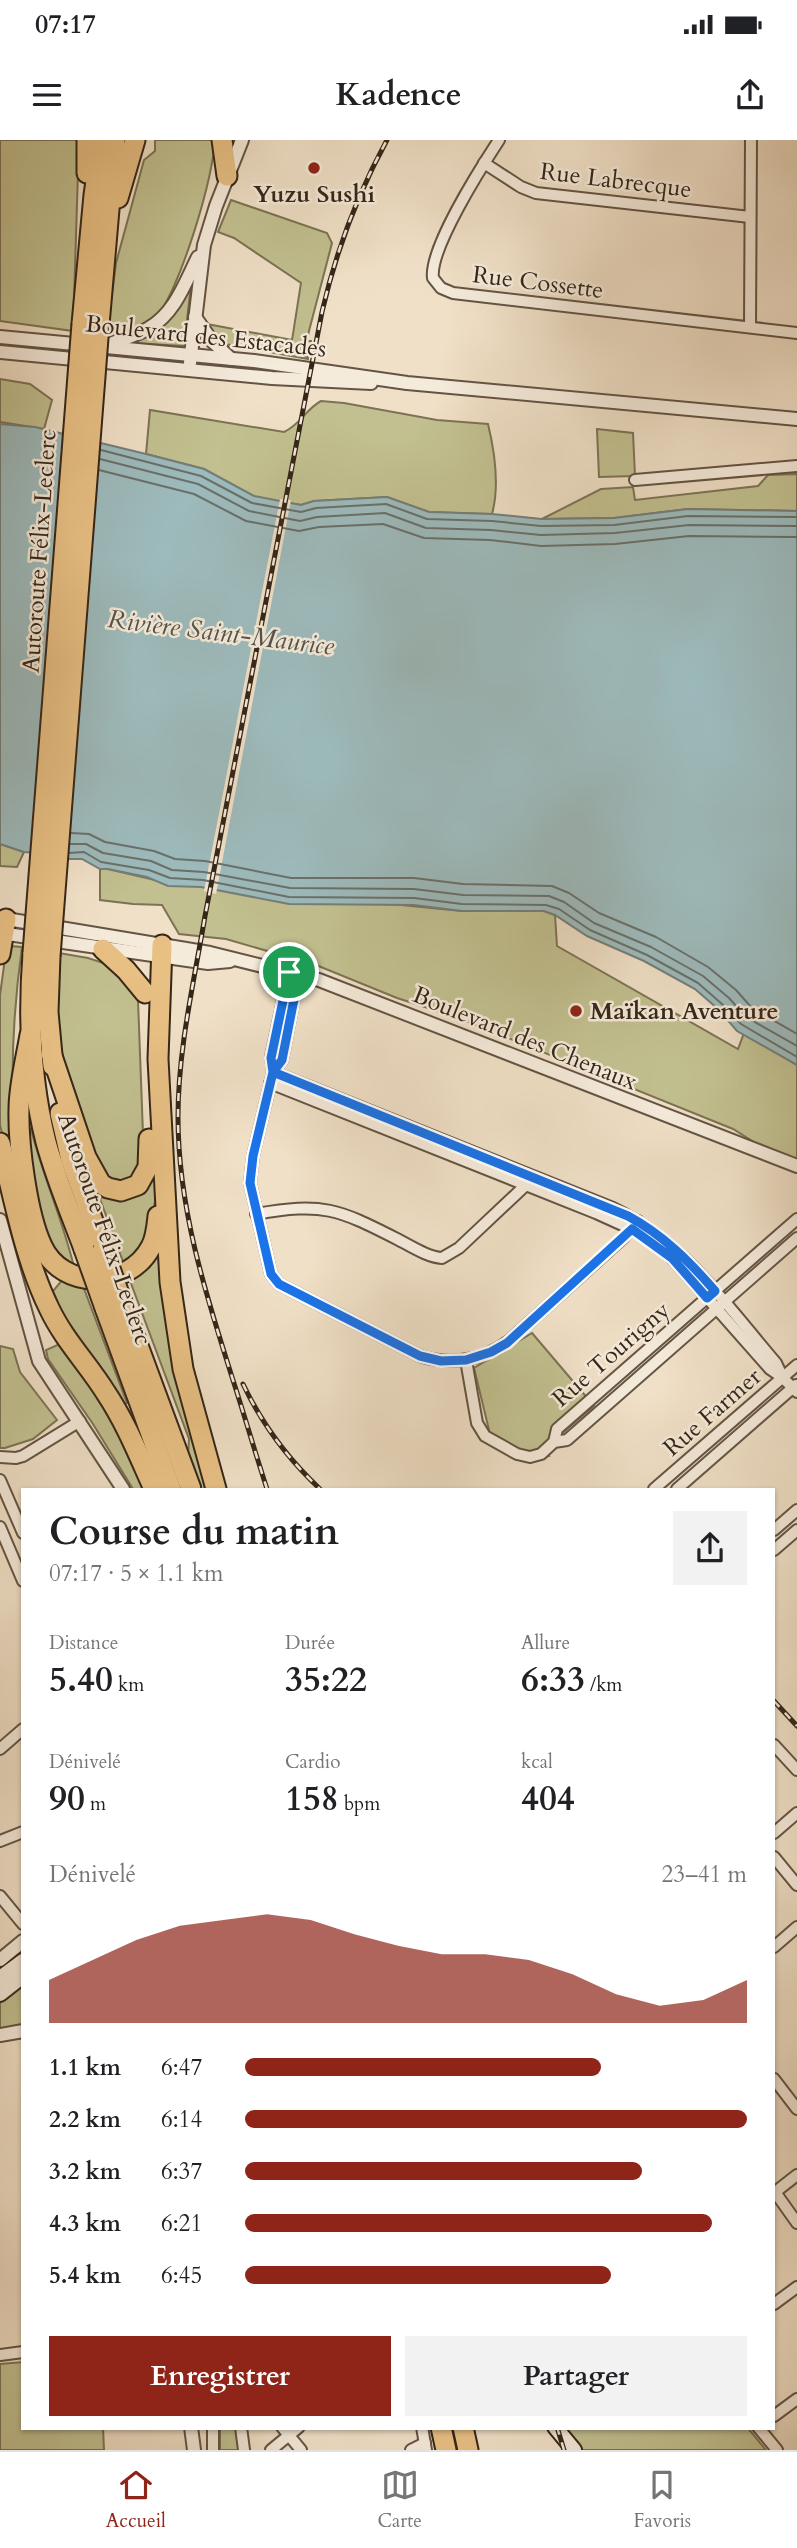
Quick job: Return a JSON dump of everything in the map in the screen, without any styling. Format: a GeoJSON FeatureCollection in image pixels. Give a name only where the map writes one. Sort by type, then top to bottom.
{"type":"FeatureCollection","features":[{"type":"Feature","properties":{"kind":"highway"},"geometry":{"type":"LineString","coordinates":[[85,289],[87,140]]}},
{"type":"Feature","properties":{"kind":"highway","name":"Autoroute Félix-Leclerc"},"geometry":{"type":"LineString","coordinates":[[90,324],[85,289],[102,140]]}},
{"type":"Feature","properties":{"kind":"highway","name":"Autoroute Félix-Leclerc"},"geometry":{"type":"LineString","coordinates":[[115,140],[105,243],[90,324],[41,955],[30,1035],[37,1097],[46,1140],[191,1488]]}},
{"type":"Feature","properties":{"kind":"highway"},"geometry":{"type":"LineString","coordinates":[[105,243],[135,140]]}},
{"type":"Feature","properties":{"kind":"highway"},"geometry":{"type":"LineString","coordinates":[[222,140],[227,176]]}},
{"type":"Feature","properties":{"kind":"highway"},"geometry":{"type":"LineString","coordinates":[[0,954],[2,926]]}},
{"type":"Feature","properties":{"kind":"highway"},"geometry":{"type":"LineString","coordinates":[[103,949],[126,970],[145,993]]}},
{"type":"Feature","properties":{"kind":"highway"},"geometry":{"type":"LineString","coordinates":[[51,1053],[95,1177],[112,1190],[134,1187],[145,1175],[149,1162],[145,993],[155,949]]}},
{"type":"Feature","properties":{"kind":"highway"},"geometry":{"type":"LineString","coordinates":[[155,949],[169,1271],[178,1344],[191,1403],[216,1488]]}},
{"type":"Feature","properties":{"kind":"highway","name":"Autoroute Félix-Leclerc"},"geometry":{"type":"LineString","coordinates":[[41,955],[51,1053],[66,1140],[93,1249]]}},
{"type":"Feature","properties":{"kind":"highway"},"geometry":{"type":"LineString","coordinates":[[30,1035],[19,1108],[22,1148],[37,1231],[53,1263],[72,1275],[97,1280],[121,1273],[139,1262],[149,1251],[155,1237],[163,1169]]}},
{"type":"Feature","properties":{"kind":"highway"},"geometry":{"type":"LineString","coordinates":[[0,1143],[44,1298],[63,1335],[101,1385],[119,1415],[154,1488]]}},
{"type":"Feature","properties":{"kind":"highway","name":"Autoroute Félix-Leclerc"},"geometry":{"type":"LineString","coordinates":[[114,1306],[171,1488]]}},
{"type":"Feature","properties":{"kind":"highway"},"geometry":{"type":"LineString","coordinates":[[442,2430],[446,2450]]}},
{"type":"Feature","properties":{"kind":"highway"},"geometry":{"type":"LineString","coordinates":[[464,2430],[468,2450]]}},
{"type":"Feature","properties":{"kind":"main road"},"geometry":{"type":"LineString","coordinates":[[0,1978],[21,1962]]}},
{"type":"Feature","properties":{"kind":"main road"},"geometry":{"type":"LineString","coordinates":[[0,1994],[21,1978]]}},
{"type":"Feature","properties":{"kind":"main road"},"geometry":{"type":"LineString","coordinates":[[545,2430],[562,2450]]}},
{"type":"Feature","properties":{"kind":"main road"},"geometry":{"type":"LineString","coordinates":[[557,2430],[574,2450]]}},
{"type":"Feature","properties":{"kind":"street"},"geometry":{"type":"LineString","coordinates":[[104,346],[147,329],[165,316],[177,299],[204,245],[242,140]]}},
{"type":"Feature","properties":{"kind":"street","name":"Rue Cossette"},"geometry":{"type":"LineString","coordinates":[[499,140],[456,214],[433,268],[433,278],[443,290],[797,333]]}},
{"type":"Feature","properties":{"kind":"street"},"geometry":{"type":"LineString","coordinates":[[750,327],[751,140]]}},
{"type":"Feature","properties":{"kind":"street","name":"Rue Labrecque"},"geometry":{"type":"LineString","coordinates":[[484,163],[521,187],[536,193],[750,217]]}},
{"type":"Feature","properties":{"kind":"street"},"geometry":{"type":"LineString","coordinates":[[190,370],[204,245]]}},
{"type":"Feature","properties":{"kind":"street"},"geometry":{"type":"LineString","coordinates":[[195,317],[212,341],[231,359]]}},
{"type":"Feature","properties":{"kind":"street","name":"Boulevard des Estacades"},"geometry":{"type":"LineString","coordinates":[[0,337],[231,359],[407,383],[797,419]]}},
{"type":"Feature","properties":{"kind":"street","name":"Boulevard des Estacades"},"geometry":{"type":"LineString","coordinates":[[0,352],[344,383],[407,383]]}},
{"type":"Feature","properties":{"kind":"street"},"geometry":{"type":"LineString","coordinates":[[635,480],[797,466]]}},
{"type":"Feature","properties":{"kind":"street","name":"Boulevard des Chenaux"},"geometry":{"type":"LineString","coordinates":[[2,926],[103,949],[155,949]]}},
{"type":"Feature","properties":{"kind":"street","name":"Boulevard des Chenaux"},"geometry":{"type":"LineString","coordinates":[[2,926],[155,949],[208,963],[234,960],[294,973],[359,995],[797,1166]]}},
{"type":"Feature","properties":{"kind":"street"},"geometry":{"type":"LineString","coordinates":[[294,973],[271,1058],[272,1077],[251,1167],[250,1189],[271,1274],[279,1284],[420,1356],[441,1361],[466,1360],[491,1352],[507,1343],[635,1225]]}},
{"type":"Feature","properties":{"kind":"street"},"geometry":{"type":"LineString","coordinates":[[272,1077],[635,1225],[675,1248],[720,1305],[776,1363],[783,1378],[796,1388]]}},
{"type":"Feature","properties":{"kind":"street"},"geometry":{"type":"LineString","coordinates":[[256,1214],[307,1207],[332,1210],[359,1219],[427,1254],[442,1258],[459,1248],[530,1181]]}},
{"type":"Feature","properties":{"kind":"street","name":"Rue Tourigny"},"geometry":{"type":"LineString","coordinates":[[554,1442],[557,1429],[797,1219]]}},
{"type":"Feature","properties":{"kind":"street"},"geometry":{"type":"LineString","coordinates":[[0,1220],[37,1357],[122,1488]]}},
{"type":"Feature","properties":{"kind":"street","name":"Rue Tourigny"},"geometry":{"type":"LineString","coordinates":[[466,1360],[477,1423],[485,1436],[517,1454],[538,1456],[554,1442],[567,1440],[797,1238]]}},
{"type":"Feature","properties":{"kind":"street","name":"Rue Farmer"},"geometry":{"type":"LineString","coordinates":[[655,1488],[797,1365]]}},
{"type":"Feature","properties":{"kind":"street","name":"Rue Farmer"},"geometry":{"type":"LineString","coordinates":[[678,1488],[796,1388]]}},
{"type":"Feature","properties":{"kind":"street"},"geometry":{"type":"LineString","coordinates":[[0,1457],[23,1456],[80,1421]]}},
{"type":"Feature","properties":{"kind":"street"},"geometry":{"type":"LineString","coordinates":[[0,1480],[21,1528]]}},
{"type":"Feature","properties":{"kind":"street"},"geometry":{"type":"LineString","coordinates":[[775,1529],[797,1510]]}},
{"type":"Feature","properties":{"kind":"street"},"geometry":{"type":"LineString","coordinates":[[0,1527],[21,1576]]}},
{"type":"Feature","properties":{"kind":"street"},"geometry":{"type":"LineString","coordinates":[[775,1549],[797,1530]]}},
{"type":"Feature","properties":{"kind":"street"},"geometry":{"type":"LineString","coordinates":[[0,1749],[21,1731]]}},
{"type":"Feature","properties":{"kind":"street"},"geometry":{"type":"LineString","coordinates":[[775,1746],[797,1770]]}},
{"type":"Feature","properties":{"kind":"street"},"geometry":{"type":"LineString","coordinates":[[775,1832],[797,1813]]}},
{"type":"Feature","properties":{"kind":"street"},"geometry":{"type":"LineString","coordinates":[[0,1841],[21,1833]]}},
{"type":"Feature","properties":{"kind":"street"},"geometry":{"type":"LineString","coordinates":[[775,1858],[797,1885]]}},
{"type":"Feature","properties":{"kind":"street"},"geometry":{"type":"LineString","coordinates":[[0,1896],[21,1922]]}},
{"type":"Feature","properties":{"kind":"street"},"geometry":{"type":"LineString","coordinates":[[775,1946],[797,1927]]}},
{"type":"Feature","properties":{"kind":"street"},"geometry":{"type":"LineString","coordinates":[[0,1960],[21,1943]]}},
{"type":"Feature","properties":{"kind":"street"},"geometry":{"type":"LineString","coordinates":[[0,2035],[21,2031]]}},
{"type":"Feature","properties":{"kind":"street"},"geometry":{"type":"LineString","coordinates":[[775,2080],[797,2109]]}},
{"type":"Feature","properties":{"kind":"street"},"geometry":{"type":"LineString","coordinates":[[775,2191],[797,2175]]}},
{"type":"Feature","properties":{"kind":"street"},"geometry":{"type":"LineString","coordinates":[[775,2193],[797,2223]]}},
{"type":"Feature","properties":{"kind":"street"},"geometry":{"type":"LineString","coordinates":[[775,2303],[797,2287]]}},
{"type":"Feature","properties":{"kind":"street"},"geometry":{"type":"LineString","coordinates":[[0,2355],[21,2353]]}},
{"type":"Feature","properties":{"kind":"street"},"geometry":{"type":"LineString","coordinates":[[775,2415],[797,2399]]}},
{"type":"Feature","properties":{"kind":"street"},"geometry":{"type":"LineString","coordinates":[[191,2430],[194,2450]]}},
{"type":"Feature","properties":{"kind":"street"},"geometry":{"type":"LineString","coordinates":[[213,2430],[213,2450]]}},
{"type":"Feature","properties":{"kind":"street"},"geometry":{"type":"LineString","coordinates":[[241,2430],[244,2450]]}},
{"type":"Feature","properties":{"kind":"street"},"geometry":{"type":"LineString","coordinates":[[760,2430],[777,2450]]}},
{"type":"Feature","properties":{"kind":"street"},"geometry":{"type":"LineString","coordinates":[[271,2450],[286,2431],[301,2450]]}},
{"type":"Feature","properties":{"kind":"street"},"geometry":{"type":"LineString","coordinates":[[411,2450],[425,2446]]}},
{"type":"Feature","properties":{"kind":"shaded area"},"geometry":{"type":"Polygon","coordinates":[[[0,140],[79,140],[73,331],[0,321],[0,140]]]}},
{"type":"Feature","properties":{"kind":"shaded area"},"geometry":{"type":"Polygon","coordinates":[[[155,140],[214,140],[203,204],[165,305],[156,316],[139,327],[107,334],[116,263],[144,160],[155,151],[155,140]]]}},
{"type":"Feature","properties":{"kind":"shaded area"},"geometry":{"type":"Polygon","coordinates":[[[231,200],[327,233],[332,243],[309,331],[309,355],[297,354],[308,359],[225,344],[207,324],[292,340],[301,283],[234,238],[218,232],[231,200]]]}},
{"type":"Feature","properties":{"kind":"shaded area"},"geometry":{"type":"Polygon","coordinates":[[[191,285],[184,346],[129,343],[151,333],[166,321],[179,306],[191,285]]]}},
{"type":"Feature","properties":{"kind":"shaded area"},"geometry":{"type":"Polygon","coordinates":[[[0,342],[68,349],[67,355],[0,348],[0,342]]]}},
{"type":"Feature","properties":{"kind":"shaded area"},"geometry":{"type":"Polygon","coordinates":[[[212,363],[345,377],[212,369],[212,363]]]}},
{"type":"Feature","properties":{"kind":"shaded area"},"geometry":{"type":"Polygon","coordinates":[[[0,379],[30,384],[52,400],[44,429],[0,422],[0,379]]]}},
{"type":"Feature","properties":{"kind":"shaded area"},"geometry":{"type":"Polygon","coordinates":[[[321,401],[437,420],[488,424],[496,469],[492,514],[429,512],[387,497],[314,501],[301,505],[276,501],[253,496],[204,469],[146,454],[150,410],[284,432],[321,401]]]}},
{"type":"Feature","properties":{"kind":"shaded area"},"geometry":{"type":"Polygon","coordinates":[[[597,429],[633,433],[635,476],[599,477],[597,429]]]}},
{"type":"Feature","properties":{"kind":"shaded area"},"geometry":{"type":"Polygon","coordinates":[[[797,474],[797,511],[688,509],[614,518],[542,519],[601,489],[633,487],[635,500],[758,486],[768,475],[797,474]]]}},
{"type":"Feature","properties":{"kind":"shaded area"},"geometry":{"type":"Polygon","coordinates":[[[0,844],[24,852],[17,867],[0,866],[0,844]]]}},
{"type":"Feature","properties":{"kind":"shaded area"},"geometry":{"type":"Polygon","coordinates":[[[100,869],[159,881],[462,911],[544,911],[555,915],[557,946],[738,1049],[744,1033],[797,1065],[797,1169],[733,1129],[456,1017],[397,998],[316,965],[226,939],[179,934],[162,905],[100,900],[100,869]]]}},
{"type":"Feature","properties":{"kind":"shaded area"},"geometry":{"type":"Polygon","coordinates":[[[10,946],[22,947],[13,1053],[17,1159],[4,1141],[0,1125],[0,995],[6,951],[10,946]]]}},
{"type":"Feature","properties":{"kind":"shaded area"},"geometry":{"type":"Polygon","coordinates":[[[59,953],[108,963],[138,1000],[144,1161],[129,1184],[100,1177],[62,1057],[56,1006],[59,953]]]}},
{"type":"Feature","properties":{"kind":"shaded area"},"geometry":{"type":"Polygon","coordinates":[[[31,1129],[75,1271],[53,1256],[35,1193],[27,1131],[31,1129]]]}},
{"type":"Feature","properties":{"kind":"shaded area"},"geometry":{"type":"Polygon","coordinates":[[[154,1169],[156,1194],[150,1234],[125,1267],[100,1199],[154,1169]]]}},
{"type":"Feature","properties":{"kind":"shaded area"},"geometry":{"type":"Polygon","coordinates":[[[159,1246],[211,1488],[201,1488],[188,1456],[189,1439],[129,1278],[159,1246]]]}},
{"type":"Feature","properties":{"kind":"shaded area"},"geometry":{"type":"Polygon","coordinates":[[[63,1279],[83,1286],[127,1403],[121,1407],[49,1296],[63,1279]]]}},
{"type":"Feature","properties":{"kind":"shaded area"},"geometry":{"type":"Polygon","coordinates":[[[532,1333],[594,1406],[545,1448],[549,1456],[538,1458],[490,1434],[474,1368],[532,1333]]]}},
{"type":"Feature","properties":{"kind":"shaded area"},"geometry":{"type":"Polygon","coordinates":[[[62,1343],[99,1391],[147,1488],[132,1488],[48,1359],[46,1350],[62,1343]]]}},
{"type":"Feature","properties":{"kind":"shaded area"},"geometry":{"type":"Polygon","coordinates":[[[0,1346],[13,1349],[20,1372],[57,1420],[33,1439],[5,1448],[0,1448],[0,1346]]]}},
{"type":"Feature","properties":{"kind":"shaded area"},"geometry":{"type":"Polygon","coordinates":[[[21,1986],[21,2025],[0,2029],[0,2002],[21,1986]]]}},
{"type":"Feature","properties":{"kind":"shaded area"},"geometry":{"type":"Polygon","coordinates":[[[21,2362],[21,2430],[103,2430],[104,2450],[0,2450],[0,2364],[21,2362]]]}},
{"type":"Feature","properties":{"kind":"shaded area"},"geometry":{"type":"Polygon","coordinates":[[[220,2430],[237,2430],[239,2450],[220,2450],[220,2430]]]}},
{"type":"Feature","properties":{"kind":"shaded area"},"geometry":{"type":"Polygon","coordinates":[[[567,2430],[749,2430],[766,2450],[583,2450],[567,2430]]]}},
{"type":"Feature","properties":{"kind":"water","name":"Rivière Saint-Maurice"},"geometry":{"type":"Polygon","coordinates":[[[0,424],[35,427],[204,469],[254,496],[301,505],[314,501],[387,497],[429,512],[542,519],[614,518],[688,509],[797,511],[797,1065],[737,1031],[718,1009],[695,989],[644,961],[587,936],[544,911],[462,911],[414,905],[289,904],[201,887],[168,886],[147,877],[100,869],[82,859],[24,852],[0,844],[0,424]]]}},
{"type":"Feature","properties":{"kind":"pier"},"geometry":{"type":"Polygon","coordinates":[[[280,499],[291,500],[216,894],[204,891],[280,499]]]}},
{"type":"Feature","properties":{"kind":"railway"},"geometry":{"type":"LineString","coordinates":[[267,1488],[212,1313],[188,1216],[179,1151],[181,1066],[205,916],[322,312],[348,224],[387,140]]}},
{"type":"Feature","properties":{"kind":"railway"},"geometry":{"type":"LineString","coordinates":[[243,1384],[277,1440],[319,1488]]}},
{"type":"Feature","properties":{"kind":"railway"},"geometry":{"type":"LineString","coordinates":[[775,1702],[797,1726]]}},
{"type":"Feature","properties":{"kind":"railway"},"geometry":{"type":"LineString","coordinates":[[558,2430],[564,2450]]}},
{"type":"Feature","properties":{"kind":"place","name":"Yuzu Sushi"},"geometry":{"type":"Point","coordinates":[314,168]}},
{"type":"Feature","properties":{"kind":"place","name":"Maïkan Aventure"},"geometry":{"type":"Point","coordinates":[576,1011]}},
{"type":"Feature","properties":{"kind":"route"},"geometry":{"type":"LineString","coordinates":[[289,972],[271,1058],[273,1072],[253,1156],[250,1183],[271,1274],[279,1284],[416,1354],[429,1359],[448,1361],[473,1358],[507,1343],[632,1229],[672,1258],[707,1298],[715,1291],[675,1248],[638,1221],[613,1208],[273,1072],[282,1060],[299,974],[289,972]]}}]}
